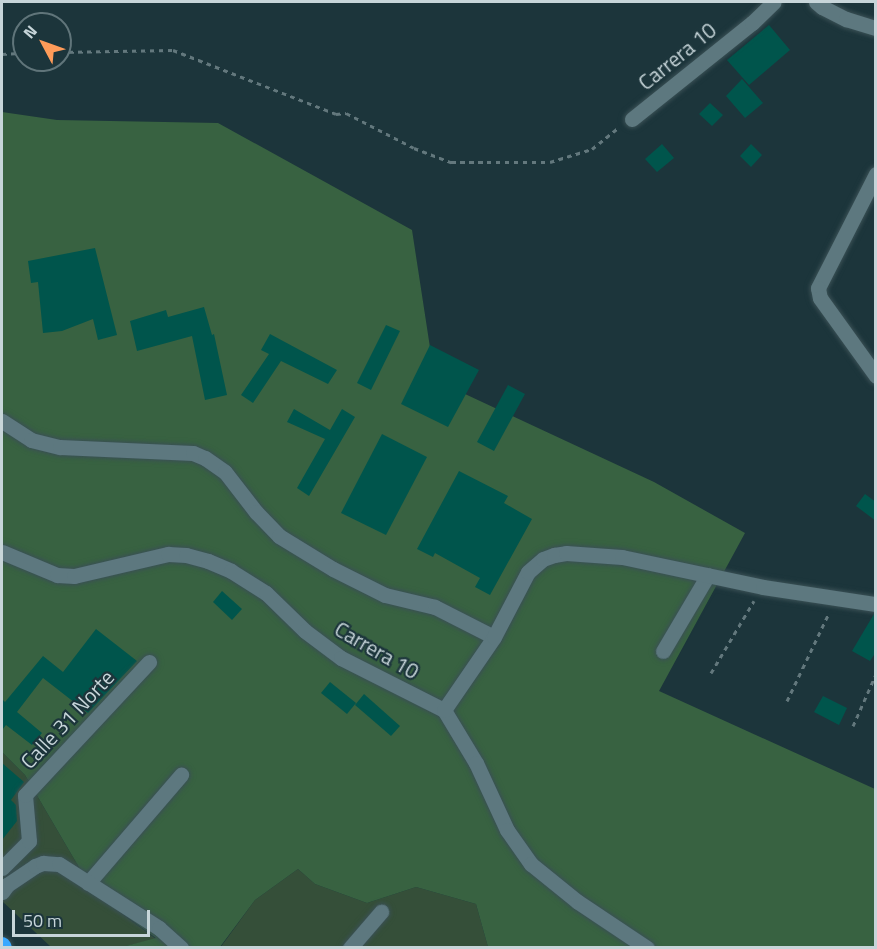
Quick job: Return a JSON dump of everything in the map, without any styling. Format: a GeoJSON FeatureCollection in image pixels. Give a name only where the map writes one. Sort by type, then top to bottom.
{"type":"FeatureCollection","features":[{"type":"Feature","properties":{"kind":"street","name":"Carrera 10"},"geometry":{"type":"LineString","coordinates":[[632,119],[774,2]]}},
{"type":"Feature","properties":{"kind":"street"},"geometry":{"type":"LineString","coordinates":[[816,2],[846,19],[876,28]]}},
{"type":"Feature","properties":{"kind":"street"},"geometry":{"type":"LineString","coordinates":[[876,174],[818,288],[820,298],[876,376]]}},
{"type":"Feature","properties":{"kind":"street"},"geometry":{"type":"LineString","coordinates":[[2,421],[31,440],[60,447],[193,453],[205,458],[225,472],[256,512],[279,536],[333,569],[386,596],[435,607],[494,637]]}},
{"type":"Feature","properties":{"kind":"street","name":"Carrera 10"},"geometry":{"type":"LineString","coordinates":[[2,552],[30,565],[66,575],[92,574],[168,554],[208,561],[266,593],[305,631],[341,658],[444,710]]}},
{"type":"Feature","properties":{"kind":"street"},"geometry":{"type":"LineString","coordinates":[[647,948],[578,902],[531,864],[507,830],[476,763],[444,710],[494,637],[528,572],[543,559],[566,553],[622,557],[763,587],[876,604]]}},
{"type":"Feature","properties":{"kind":"street"},"geometry":{"type":"LineString","coordinates":[[663,651],[708,575]]}},
{"type":"Feature","properties":{"kind":"street","name":"Calle 31 Norte"},"geometry":{"type":"LineString","coordinates":[[2,868],[29,841],[25,795],[149,662]]}},
{"type":"Feature","properties":{"kind":"street"},"geometry":{"type":"LineString","coordinates":[[88,883],[180,775]]}},
{"type":"Feature","properties":{"kind":"street"},"geometry":{"type":"LineString","coordinates":[[2,892],[7,885],[43,863],[59,864],[159,928],[181,948]]}},
{"type":"Feature","properties":{"kind":"street"},"geometry":{"type":"LineString","coordinates":[[350,948],[381,912]]}},
{"type":"Feature","properties":{"kind":"street"},"geometry":{"type":"LineString","coordinates":[[2,939],[2,947]]}},
{"type":"Feature","properties":{"kind":"path"},"geometry":{"type":"LineString","coordinates":[[72,52],[174,50],[336,114],[346,113],[414,148],[451,162],[550,162],[592,149],[632,119]]}},
{"type":"Feature","properties":{"kind":"path"},"geometry":{"type":"LineString","coordinates":[[711,673],[763,587]]}},
{"type":"Feature","properties":{"kind":"path"},"geometry":{"type":"LineString","coordinates":[[787,701],[836,598]]}},
{"type":"Feature","properties":{"kind":"path"},"geometry":{"type":"LineString","coordinates":[[853,726],[876,674]]}},
{"type":"Feature","properties":{"kind":"green space"},"geometry":{"type":"Polygon","coordinates":[[[2,112],[57,120],[218,123],[412,230],[435,380],[654,482],[745,533],[659,691],[875,789],[875,947],[488,947],[476,904],[416,887],[367,903],[315,884],[298,869],[255,900],[220,947],[122,947],[156,938],[94,893],[25,775],[2,752],[2,112]]]}},
{"type":"Feature","properties":{"kind":"green space"},"geometry":{"type":"Polygon","coordinates":[[[2,752],[25,775],[94,893],[156,939],[122,947],[51,947],[2,901],[2,752]]]}},
{"type":"Feature","properties":{"kind":"green space"},"geometry":{"type":"Polygon","coordinates":[[[298,869],[315,884],[367,903],[416,887],[476,904],[488,947],[220,948],[255,900],[298,869]]]}},
{"type":"Feature","properties":{"kind":"building"},"geometry":{"type":"Polygon","coordinates":[[[769,25],[790,50],[749,85],[727,60],[769,25]]]}},
{"type":"Feature","properties":{"kind":"building"},"geometry":{"type":"Polygon","coordinates":[[[742,79],[763,103],[745,118],[726,96],[742,79]]]}},
{"type":"Feature","properties":{"kind":"building"},"geometry":{"type":"Polygon","coordinates":[[[710,103],[723,115],[712,126],[699,114],[710,103]]]}},
{"type":"Feature","properties":{"kind":"building"},"geometry":{"type":"Polygon","coordinates":[[[662,144],[674,158],[657,172],[645,159],[662,144]]]}},
{"type":"Feature","properties":{"kind":"building"},"geometry":{"type":"Polygon","coordinates":[[[751,144],[762,155],[751,167],[740,156],[751,144]]]}},
{"type":"Feature","properties":{"kind":"building"},"geometry":{"type":"Polygon","coordinates":[[[95,248],[117,335],[98,340],[93,319],[62,331],[43,333],[38,282],[31,283],[28,261],[95,248]]]}},
{"type":"Feature","properties":{"kind":"building"},"geometry":{"type":"Polygon","coordinates":[[[204,307],[212,335],[214,334],[227,395],[205,400],[192,336],[137,351],[130,321],[166,310],[168,317],[204,307]]]}},
{"type":"Feature","properties":{"kind":"building"},"geometry":{"type":"Polygon","coordinates":[[[386,325],[400,331],[371,390],[357,383],[386,325]]]}},
{"type":"Feature","properties":{"kind":"building"},"geometry":{"type":"Polygon","coordinates":[[[270,334],[337,370],[328,384],[281,361],[253,403],[241,395],[269,354],[261,350],[270,334]]]}},
{"type":"Feature","properties":{"kind":"building"},"geometry":{"type":"Polygon","coordinates":[[[430,345],[479,370],[448,427],[401,404],[430,345]]]}},
{"type":"Feature","properties":{"kind":"building"},"geometry":{"type":"Polygon","coordinates":[[[508,385],[525,394],[494,451],[477,442],[508,385]]]}},
{"type":"Feature","properties":{"kind":"building"},"geometry":{"type":"Polygon","coordinates":[[[294,409],[330,430],[342,409],[355,417],[309,496],[297,488],[325,439],[287,422],[294,409]]]}},
{"type":"Feature","properties":{"kind":"building"},"geometry":{"type":"Polygon","coordinates":[[[382,434],[427,457],[386,535],[341,513],[382,434]]]}},
{"type":"Feature","properties":{"kind":"building"},"geometry":{"type":"Polygon","coordinates":[[[459,471],[508,496],[504,503],[532,519],[490,595],[475,587],[480,578],[435,553],[433,557],[417,549],[459,471]]]}},
{"type":"Feature","properties":{"kind":"building"},"geometry":{"type":"Polygon","coordinates":[[[865,494],[876,502],[876,521],[856,506],[865,494]]]}},
{"type":"Feature","properties":{"kind":"building"},"geometry":{"type":"Polygon","coordinates":[[[222,591],[242,609],[232,620],[213,602],[222,591]]]}},
{"type":"Feature","properties":{"kind":"building"},"geometry":{"type":"Polygon","coordinates":[[[874,614],[876,652],[870,661],[852,651],[874,614]]]}},
{"type":"Feature","properties":{"kind":"building"},"geometry":{"type":"Polygon","coordinates":[[[96,629],[137,661],[88,713],[43,678],[17,712],[42,733],[32,745],[6,725],[2,730],[2,699],[5,702],[43,656],[63,672],[96,629]]]}},
{"type":"Feature","properties":{"kind":"building"},"geometry":{"type":"Polygon","coordinates":[[[330,682],[356,703],[347,714],[321,693],[330,682]]]}},
{"type":"Feature","properties":{"kind":"building"},"geometry":{"type":"Polygon","coordinates":[[[364,694],[400,726],[391,736],[355,705],[364,694]]]}},
{"type":"Feature","properties":{"kind":"building"},"geometry":{"type":"Polygon","coordinates":[[[823,696],[847,708],[839,725],[814,712],[823,696]]]}},
{"type":"Feature","properties":{"kind":"building"},"geometry":{"type":"Polygon","coordinates":[[[2,763],[24,782],[11,800],[16,805],[17,821],[2,840],[2,763]]]}}]}
